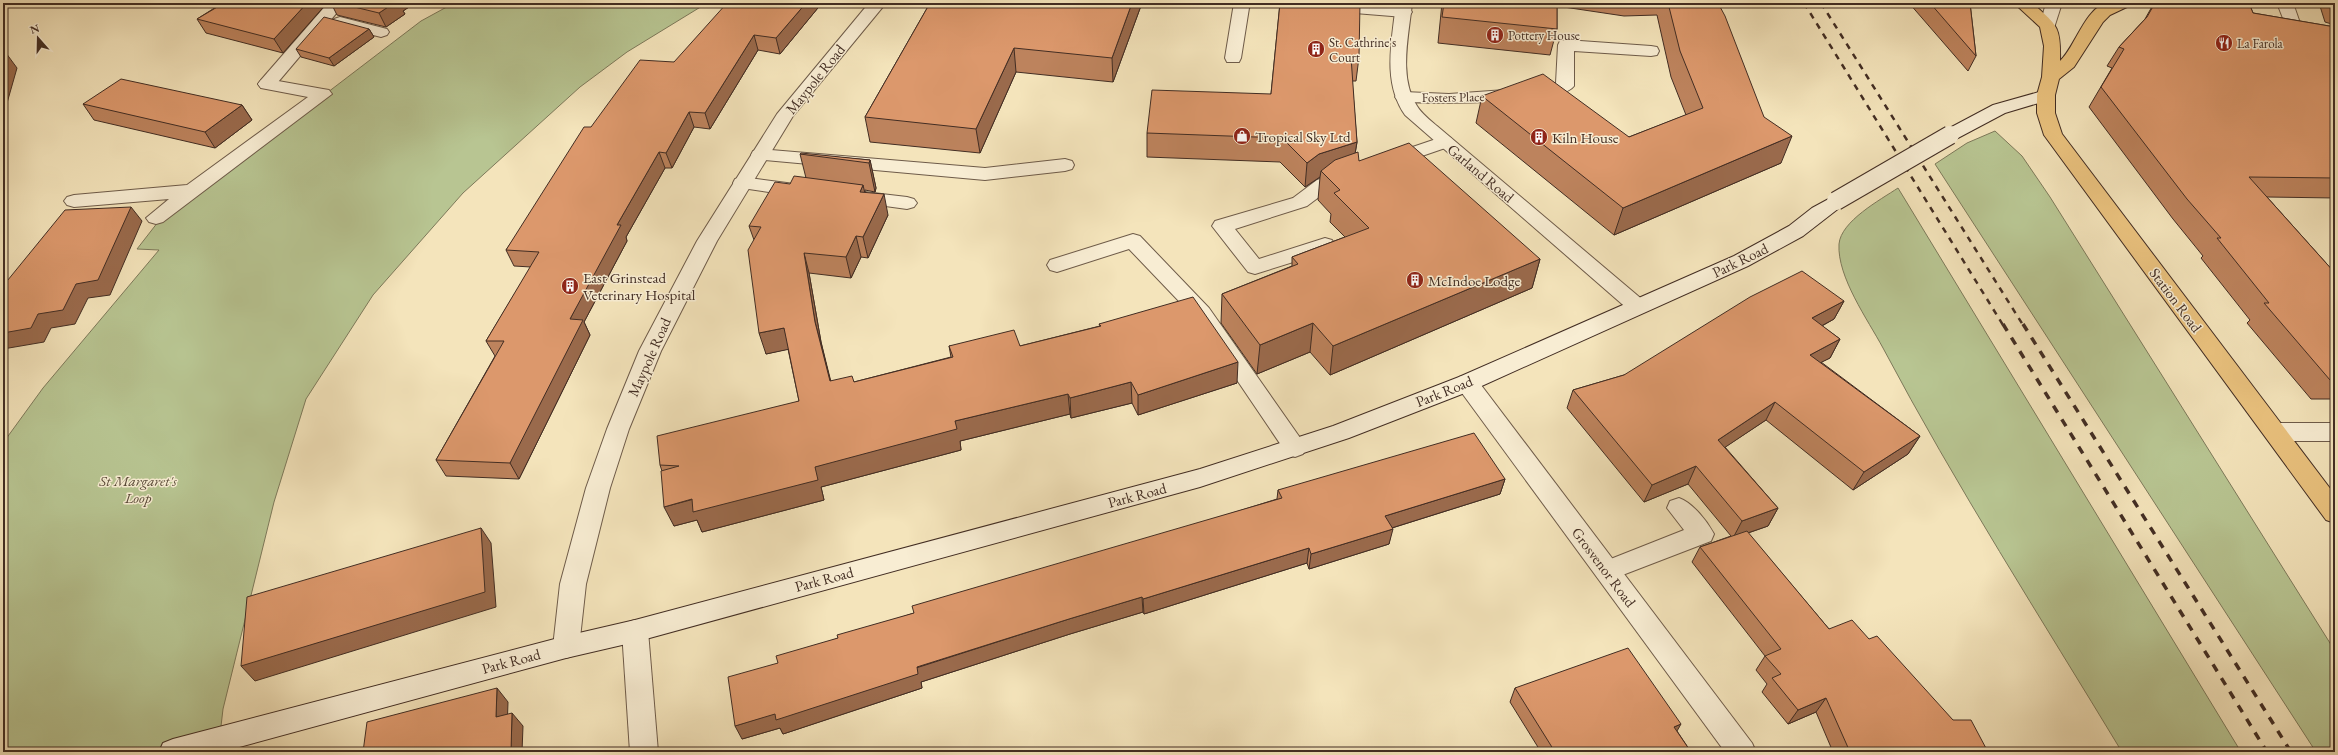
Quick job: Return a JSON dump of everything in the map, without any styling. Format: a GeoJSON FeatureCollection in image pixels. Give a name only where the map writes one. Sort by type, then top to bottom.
{"type":"FeatureCollection","features":[{"type":"Feature","properties":{"kind":"highway"},"geometry":{"type":"LineString","coordinates":[[2022,3],[2048,25]]}},
{"type":"Feature","properties":{"kind":"highway"},"geometry":{"type":"LineString","coordinates":[[2049,86],[2067,64],[2101,13],[2110,7],[2124,3]]}},
{"type":"Feature","properties":{"kind":"highway","name":"Station Road"},"geometry":{"type":"LineString","coordinates":[[2048,25],[2052,46],[2046,113],[2053,135],[2276,432],[2335,514]]}},
{"type":"Feature","properties":{"kind":"street"},"geometry":{"type":"LineString","coordinates":[[156,218],[323,94],[267,84],[337,3]]}},
{"type":"Feature","properties":{"kind":"street","name":"Maypole Road"},"geometry":{"type":"LineString","coordinates":[[566,647],[573,584],[598,488],[618,429],[650,351],[674,303],[742,183],[786,114],[878,3]]}},
{"type":"Feature","properties":{"kind":"street"},"geometry":{"type":"LineString","coordinates":[[1233,58],[1241,5],[1246,3]]}},
{"type":"Feature","properties":{"kind":"street"},"geometry":{"type":"LineString","coordinates":[[1293,3],[1404,8]]}},
{"type":"Feature","properties":{"kind":"street"},"geometry":{"type":"LineString","coordinates":[[2048,25],[2054,3]]}},
{"type":"Feature","properties":{"kind":"street"},"geometry":{"type":"LineString","coordinates":[[2285,3],[2291,23]]}},
{"type":"Feature","properties":{"kind":"street","name":"Garland Road"},"geometry":{"type":"LineString","coordinates":[[1404,8],[1399,68],[1404,97],[1418,118],[1637,306]]}},
{"type":"Feature","properties":{"kind":"street"},"geometry":{"type":"LineString","coordinates":[[323,18],[381,32]]}},
{"type":"Feature","properties":{"kind":"street","name":"Fosters Place"},"geometry":{"type":"LineString","coordinates":[[1404,97],[1449,99],[1550,92],[1565,86],[1566,45],[1651,51]]}},
{"type":"Feature","properties":{"kind":"street","name":"Park Road"},"geometry":{"type":"LineString","coordinates":[[173,752],[566,647],[635,631],[1200,478],[1294,448],[1467,382],[1741,261],[1796,231],[1819,212],[1836,201],[1950,135],[1999,109],[2049,86]]}},
{"type":"Feature","properties":{"kind":"street"},"geometry":{"type":"LineString","coordinates":[[1550,92],[1568,106]]}},
{"type":"Feature","properties":{"kind":"street"},"geometry":{"type":"LineString","coordinates":[[1325,245],[1255,267],[1222,226],[1300,202],[1324,184],[1445,142]]}},
{"type":"Feature","properties":{"kind":"street"},"geometry":{"type":"LineString","coordinates":[[760,155],[985,174],[1065,165]]}},
{"type":"Feature","properties":{"kind":"street"},"geometry":{"type":"LineString","coordinates":[[742,183],[907,203]]}},
{"type":"Feature","properties":{"kind":"street"},"geometry":{"type":"LineString","coordinates":[[74,201],[192,191]]}},
{"type":"Feature","properties":{"kind":"street"},"geometry":{"type":"LineString","coordinates":[[1057,266],[1133,241],[1202,313],[1294,448]]}},
{"type":"Feature","properties":{"kind":"street","name":"Grosvenor Road"},"geometry":{"type":"LineString","coordinates":[[1467,382],[1742,752]]}},
{"type":"Feature","properties":{"kind":"street"},"geometry":{"type":"LineString","coordinates":[[2276,432],[2335,432]]}},
{"type":"Feature","properties":{"kind":"street"},"geometry":{"type":"LineString","coordinates":[[1607,571],[1702,534],[1679,508]]}},
{"type":"Feature","properties":{"kind":"street"},"geometry":{"type":"LineString","coordinates":[[635,631],[644,752]]}},
{"type":"Feature","properties":{"kind":"green space","name":"St Margaret's Loop"},"geometry":{"type":"Polygon","coordinates":[[[454,3],[707,3],[627,52],[580,87],[463,193],[373,295],[306,399],[274,502],[223,709],[218,752],[3,752],[3,443],[43,388],[159,250],[137,249],[158,222],[421,21],[454,3]]]}},
{"type":"Feature","properties":{"kind":"green space"},"geometry":{"type":"Polygon","coordinates":[[[1995,131],[2022,156],[2050,197],[2335,651],[2335,752],[2316,752],[1935,164],[1967,143],[1995,131]]]}},
{"type":"Feature","properties":{"kind":"green space"},"geometry":{"type":"Polygon","coordinates":[[[1898,188],[2241,752],[2122,752],[2000,552],[1969,501],[1862,311],[1848,284],[1843,270],[1839,244],[1841,235],[1862,212],[1898,188]]]}},
{"type":"Feature","properties":{"kind":"building"},"geometry":{"type":"Polygon","coordinates":[[[224,3],[307,3],[274,39],[197,19],[224,3]]]}},
{"type":"Feature","properties":{"kind":"building"},"geometry":{"type":"Polygon","coordinates":[[[338,3],[394,3],[379,13],[338,3]]]}},
{"type":"Feature","properties":{"kind":"building"},"geometry":{"type":"Polygon","coordinates":[[[727,3],[806,3],[776,38],[754,35],[705,113],[689,112],[666,153],[659,152],[617,225],[621,225],[570,319],[583,320],[510,463],[436,460],[504,341],[486,341],[539,252],[506,250],[584,127],[591,127],[640,60],[674,62],[727,3]]]}},
{"type":"Feature","properties":{"kind":"building"},"geometry":{"type":"Polygon","coordinates":[[[930,3],[1132,3],[1112,58],[1014,48],[976,129],[865,117],[930,3]]]}},
{"type":"Feature","properties":{"kind":"building"},"geometry":{"type":"Polygon","coordinates":[[[1280,3],[1360,3],[1359,57],[1351,57],[1357,142],[1319,154],[1307,163],[1282,138],[1147,133],[1152,90],[1271,94],[1280,3]]]}},
{"type":"Feature","properties":{"kind":"building"},"geometry":{"type":"Polygon","coordinates":[[[1444,3],[1557,3],[1557,29],[1442,17],[1444,3]]]}},
{"type":"Feature","properties":{"kind":"building"},"geometry":{"type":"Polygon","coordinates":[[[1668,3],[1718,3],[1725,16],[1764,117],[1792,136],[1623,208],[1482,96],[1543,74],[1629,137],[1703,108],[1680,51],[1668,3]]]}},
{"type":"Feature","properties":{"kind":"building"},"geometry":{"type":"Polygon","coordinates":[[[1930,3],[1970,3],[1976,56],[1930,3]]]}},
{"type":"Feature","properties":{"kind":"building"},"geometry":{"type":"Polygon","coordinates":[[[2155,3],[2249,3],[2253,13],[2335,27],[2335,178],[2249,177],[2335,273],[2335,379],[2330,380],[2264,303],[2269,303],[2217,238],[2221,238],[2187,199],[2101,87],[2124,49],[2119,47],[2147,17],[2155,3]]]}},
{"type":"Feature","properties":{"kind":"building"},"geometry":{"type":"Polygon","coordinates":[[[324,17],[369,29],[329,58],[296,49],[324,17]]]}},
{"type":"Feature","properties":{"kind":"building"},"geometry":{"type":"Polygon","coordinates":[[[6,53],[3,63],[3,54],[6,53]]]}},
{"type":"Feature","properties":{"kind":"building"},"geometry":{"type":"Polygon","coordinates":[[[121,79],[242,105],[205,132],[83,104],[121,79]]]}},
{"type":"Feature","properties":{"kind":"building","name":"McIndoe Lodge"},"geometry":{"type":"Polygon","coordinates":[[[1409,143],[1540,259],[1333,346],[1313,323],[1260,345],[1222,294],[1298,264],[1292,257],[1369,228],[1334,193],[1340,190],[1321,171],[1335,160],[1358,152],[1359,161],[1409,143]]]}},
{"type":"Feature","properties":{"kind":"building"},"geometry":{"type":"Polygon","coordinates":[[[800,154],[870,160],[869,163],[800,154]]]}},
{"type":"Feature","properties":{"kind":"building"},"geometry":{"type":"Polygon","coordinates":[[[794,176],[863,185],[860,192],[884,194],[863,237],[856,236],[846,257],[804,253],[815,322],[830,381],[852,376],[854,382],[953,357],[949,346],[1014,330],[1020,346],[1101,326],[1099,324],[1193,297],[1238,362],[1138,395],[1131,382],[1070,398],[1068,394],[955,421],[957,429],[815,467],[818,480],[693,512],[692,499],[664,507],[661,471],[679,466],[660,465],[657,436],[799,401],[784,328],[759,333],[748,250],[761,227],[749,226],[775,182],[790,184],[794,176]]]}},
{"type":"Feature","properties":{"kind":"building"},"geometry":{"type":"Polygon","coordinates":[[[131,207],[98,280],[76,284],[63,310],[38,314],[31,328],[3,333],[3,286],[65,210],[131,207]]]}},
{"type":"Feature","properties":{"kind":"building"},"geometry":{"type":"Polygon","coordinates":[[[1802,271],[1844,301],[1812,318],[1840,339],[1810,355],[1920,436],[1864,472],[1775,402],[1718,440],[1778,508],[1742,521],[1696,466],[1652,485],[1573,390],[1624,375],[1750,297],[1802,271]]]}},
{"type":"Feature","properties":{"kind":"building"},"geometry":{"type":"Polygon","coordinates":[[[1474,433],[1505,479],[1385,516],[1393,529],[1311,554],[1309,548],[1143,599],[1142,597],[917,667],[918,674],[776,720],[775,714],[735,726],[728,677],[778,663],[776,656],[838,638],[837,635],[914,613],[912,606],[1282,498],[1278,490],[1474,433]]]}},
{"type":"Feature","properties":{"kind":"building"},"geometry":{"type":"Polygon","coordinates":[[[481,528],[485,592],[241,666],[247,597],[481,528]]]}},
{"type":"Feature","properties":{"kind":"building"},"geometry":{"type":"Polygon","coordinates":[[[1747,531],[1829,629],[1852,620],[1869,639],[1877,636],[1953,720],[1971,720],[1988,752],[1850,752],[1826,698],[1798,710],[1772,678],[1781,674],[1765,656],[1781,649],[1700,547],[1747,531]]]}},
{"type":"Feature","properties":{"kind":"building"},"geometry":{"type":"Polygon","coordinates":[[[1628,648],[1681,724],[1674,727],[1691,752],[1555,752],[1515,688],[1628,648]]]}},
{"type":"Feature","properties":{"kind":"building"},"geometry":{"type":"Polygon","coordinates":[[[497,688],[496,717],[512,713],[511,752],[405,752],[405,750],[399,752],[363,752],[367,722],[497,688]]]}},
{"type":"Feature","properties":{"kind":"railway"},"geometry":{"type":"LineString","coordinates":[[1804,3],[2003,325]]}},
{"type":"Feature","properties":{"kind":"railway"},"geometry":{"type":"LineString","coordinates":[[1821,3],[2023,325]]}},
{"type":"Feature","properties":{"kind":"railway"},"geometry":{"type":"LineString","coordinates":[[2003,324],[2267,752]]}},
{"type":"Feature","properties":{"kind":"railway"},"geometry":{"type":"LineString","coordinates":[[2023,324],[2291,752]]}},
{"type":"Feature","properties":{"kind":"place","name":"Pottery House"},"geometry":{"type":"Point","coordinates":[1495,35]}},
{"type":"Feature","properties":{"kind":"place","name":"La Farola"},"geometry":{"type":"Point","coordinates":[2224,43]}},
{"type":"Feature","properties":{"kind":"place","name":"St. Cathrine's Court"},"geometry":{"type":"Point","coordinates":[1316,49]}},
{"type":"Feature","properties":{"kind":"place","name":"Tropical Sky Ltd"},"geometry":{"type":"Point","coordinates":[1242,136]}},
{"type":"Feature","properties":{"kind":"place","name":"Kiln House"},"geometry":{"type":"Point","coordinates":[1539,137]}},
{"type":"Feature","properties":{"kind":"place","name":"McIndoe Lodge"},"geometry":{"type":"Point","coordinates":[1415,280]}},
{"type":"Feature","properties":{"kind":"place","name":"East Grinstead Veterinary Hospital"},"geometry":{"type":"Point","coordinates":[570,286]}}]}
